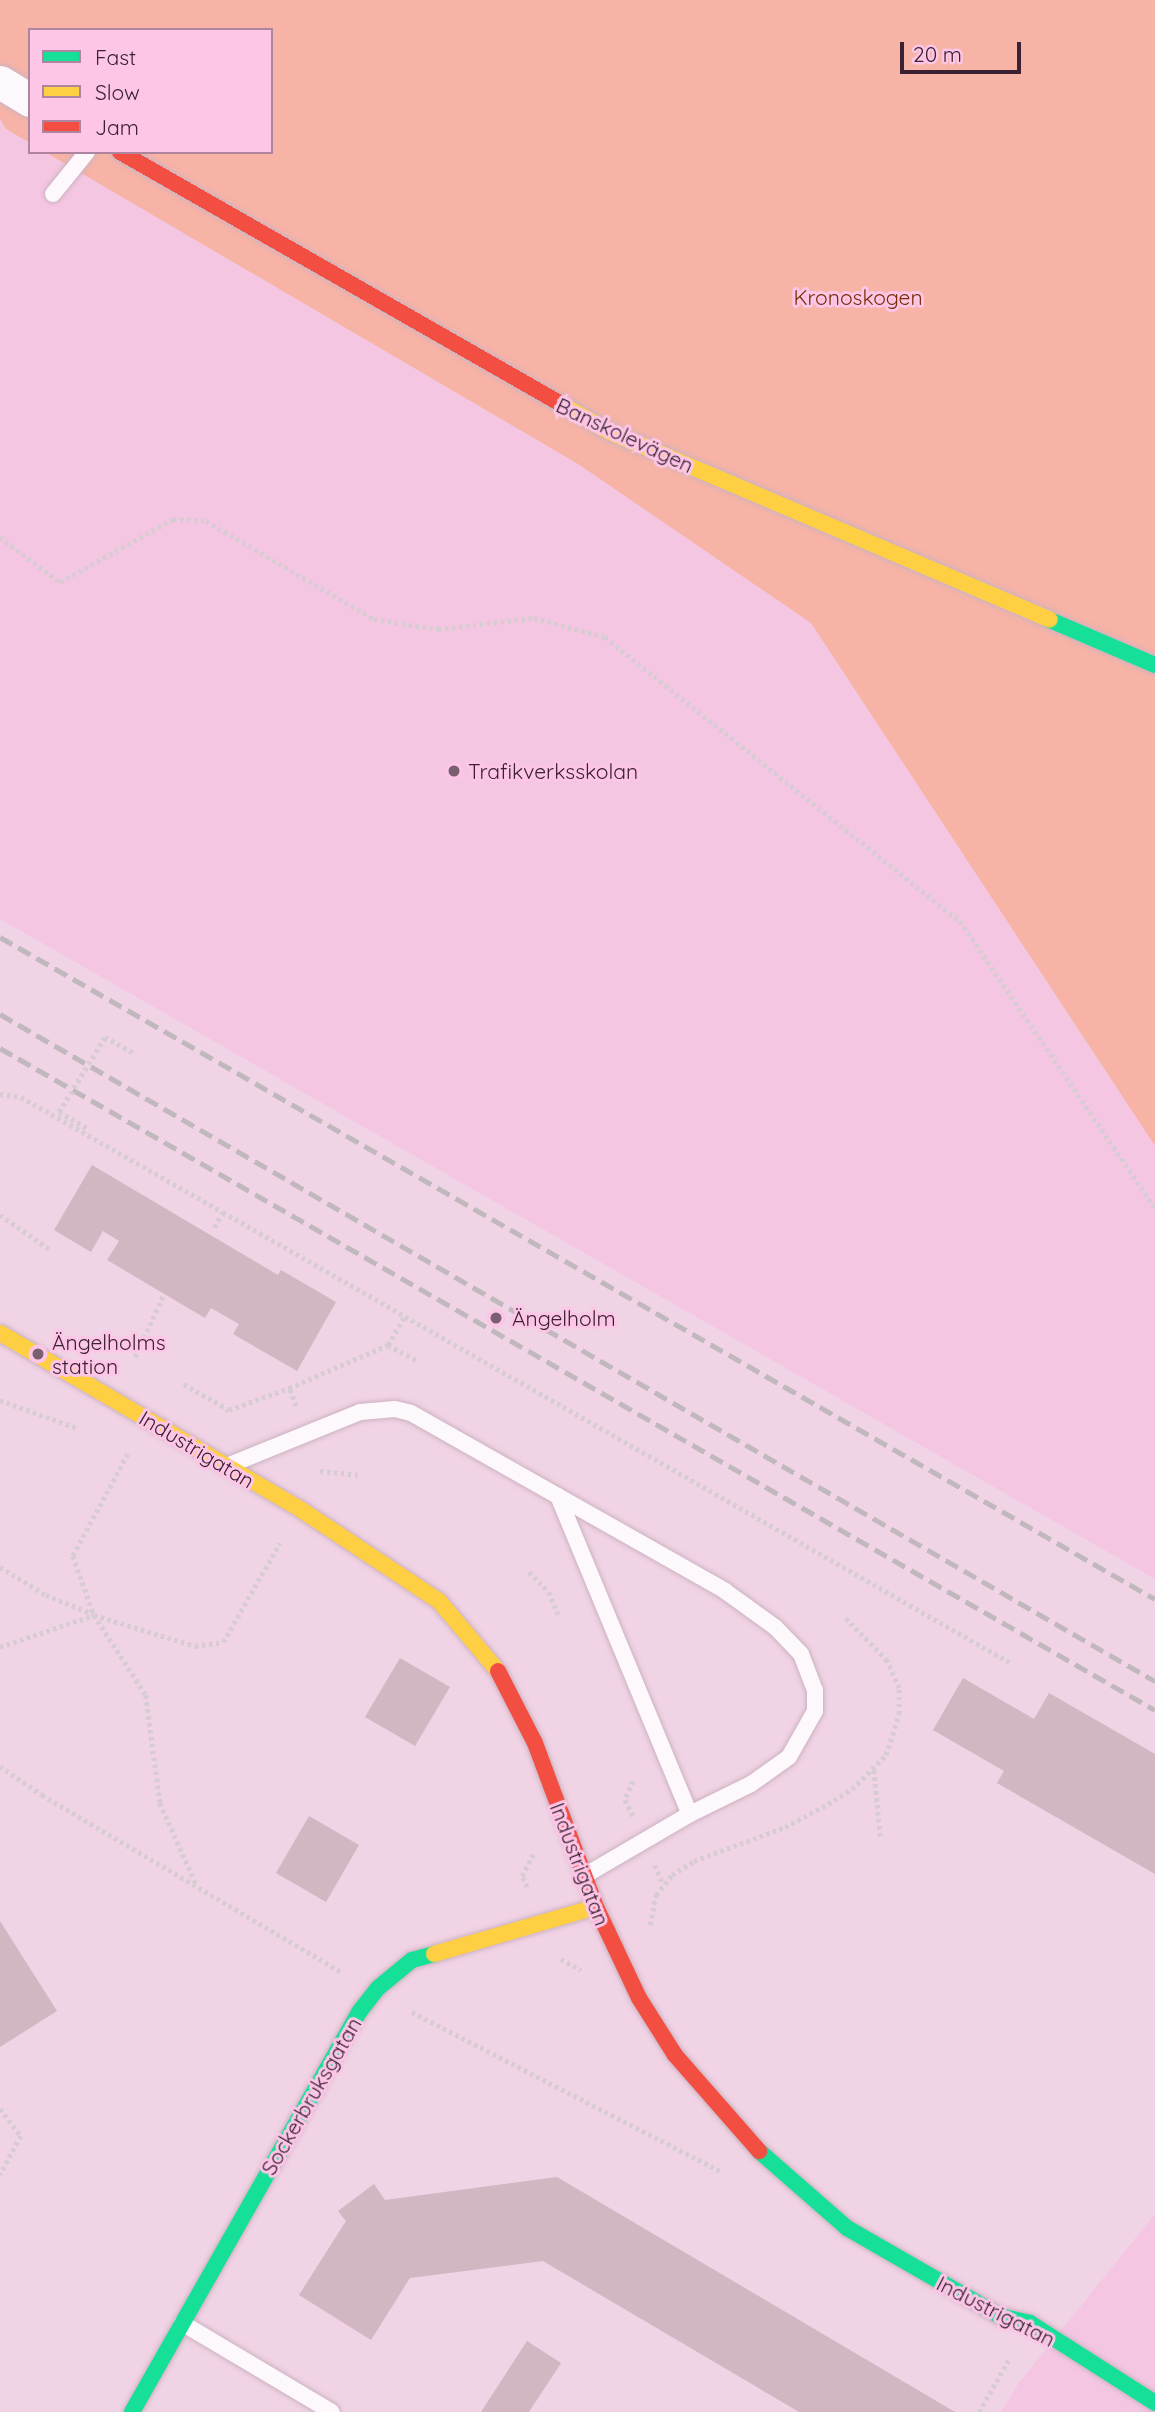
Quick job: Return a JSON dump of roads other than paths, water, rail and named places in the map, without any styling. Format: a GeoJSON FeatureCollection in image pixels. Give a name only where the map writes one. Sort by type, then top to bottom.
{"type":"FeatureCollection","features":[{"type":"Feature","properties":{"kind":"street"},"geometry":{"type":"LineString","coordinates":[[0,82],[28,99]]}},
{"type":"Feature","properties":{"kind":"street","name":"Banskolevägen"},"geometry":{"type":"LineString","coordinates":[[124,154],[610,432],[1155,665]]}},
{"type":"Feature","properties":{"kind":"street","name":"Industrigatan"},"geometry":{"type":"LineString","coordinates":[[1,1332],[370,1552],[439,1601],[470,1631],[492,1660],[535,1743],[618,1959],[676,2055],[728,2119],[813,2201],[877,2247],[1000,2316],[1030,2323],[1155,2403]]}},
{"type":"Feature","properties":{"kind":"street","name":"Sockerbruksgatan"},"geometry":{"type":"LineString","coordinates":[[132,2412],[374,1992],[412,1960],[596,1907]]}},
{"type":"Feature","properties":{"kind":"lane"},"geometry":{"type":"LineString","coordinates":[[54,194],[86,154]]}},
{"type":"Feature","properties":{"kind":"lane"},"geometry":{"type":"LineString","coordinates":[[227,1466],[360,1412],[395,1409],[424,1419],[725,1591],[775,1627],[801,1654],[809,1670],[815,1711],[789,1757],[751,1784],[690,1814],[584,1876]]}},
{"type":"Feature","properties":{"kind":"lane"},"geometry":{"type":"LineString","coordinates":[[558,1496],[690,1814]]}},
{"type":"Feature","properties":{"kind":"lane"},"geometry":{"type":"LineString","coordinates":[[182,2323],[332,2412]]}},
{"type":"Feature","properties":{"kind":"railway"},"geometry":{"type":"LineString","coordinates":[[0,937],[1155,1599]]}},
{"type":"Feature","properties":{"kind":"railway"},"geometry":{"type":"LineString","coordinates":[[0,1014],[1155,1681]]}},
{"type":"Feature","properties":{"kind":"railway"},"geometry":{"type":"LineString","coordinates":[[0,1048],[1155,1710]]}},
{"type":"Feature","properties":{"kind":"place","name":"Trafikverksskolan"},"geometry":{"type":"Point","coordinates":[454,771]}},
{"type":"Feature","properties":{"kind":"place","name":"Ängelholm"},"geometry":{"type":"Point","coordinates":[496,1318]}},
{"type":"Feature","properties":{"kind":"place","name":"Ängelholms station"},"geometry":{"type":"Point","coordinates":[38,1354]}},
{"type":"Feature","properties":{"kind":"park label","name":"Kronoskogen"},"geometry":{"type":"Point","coordinates":[858,297]}}]}
